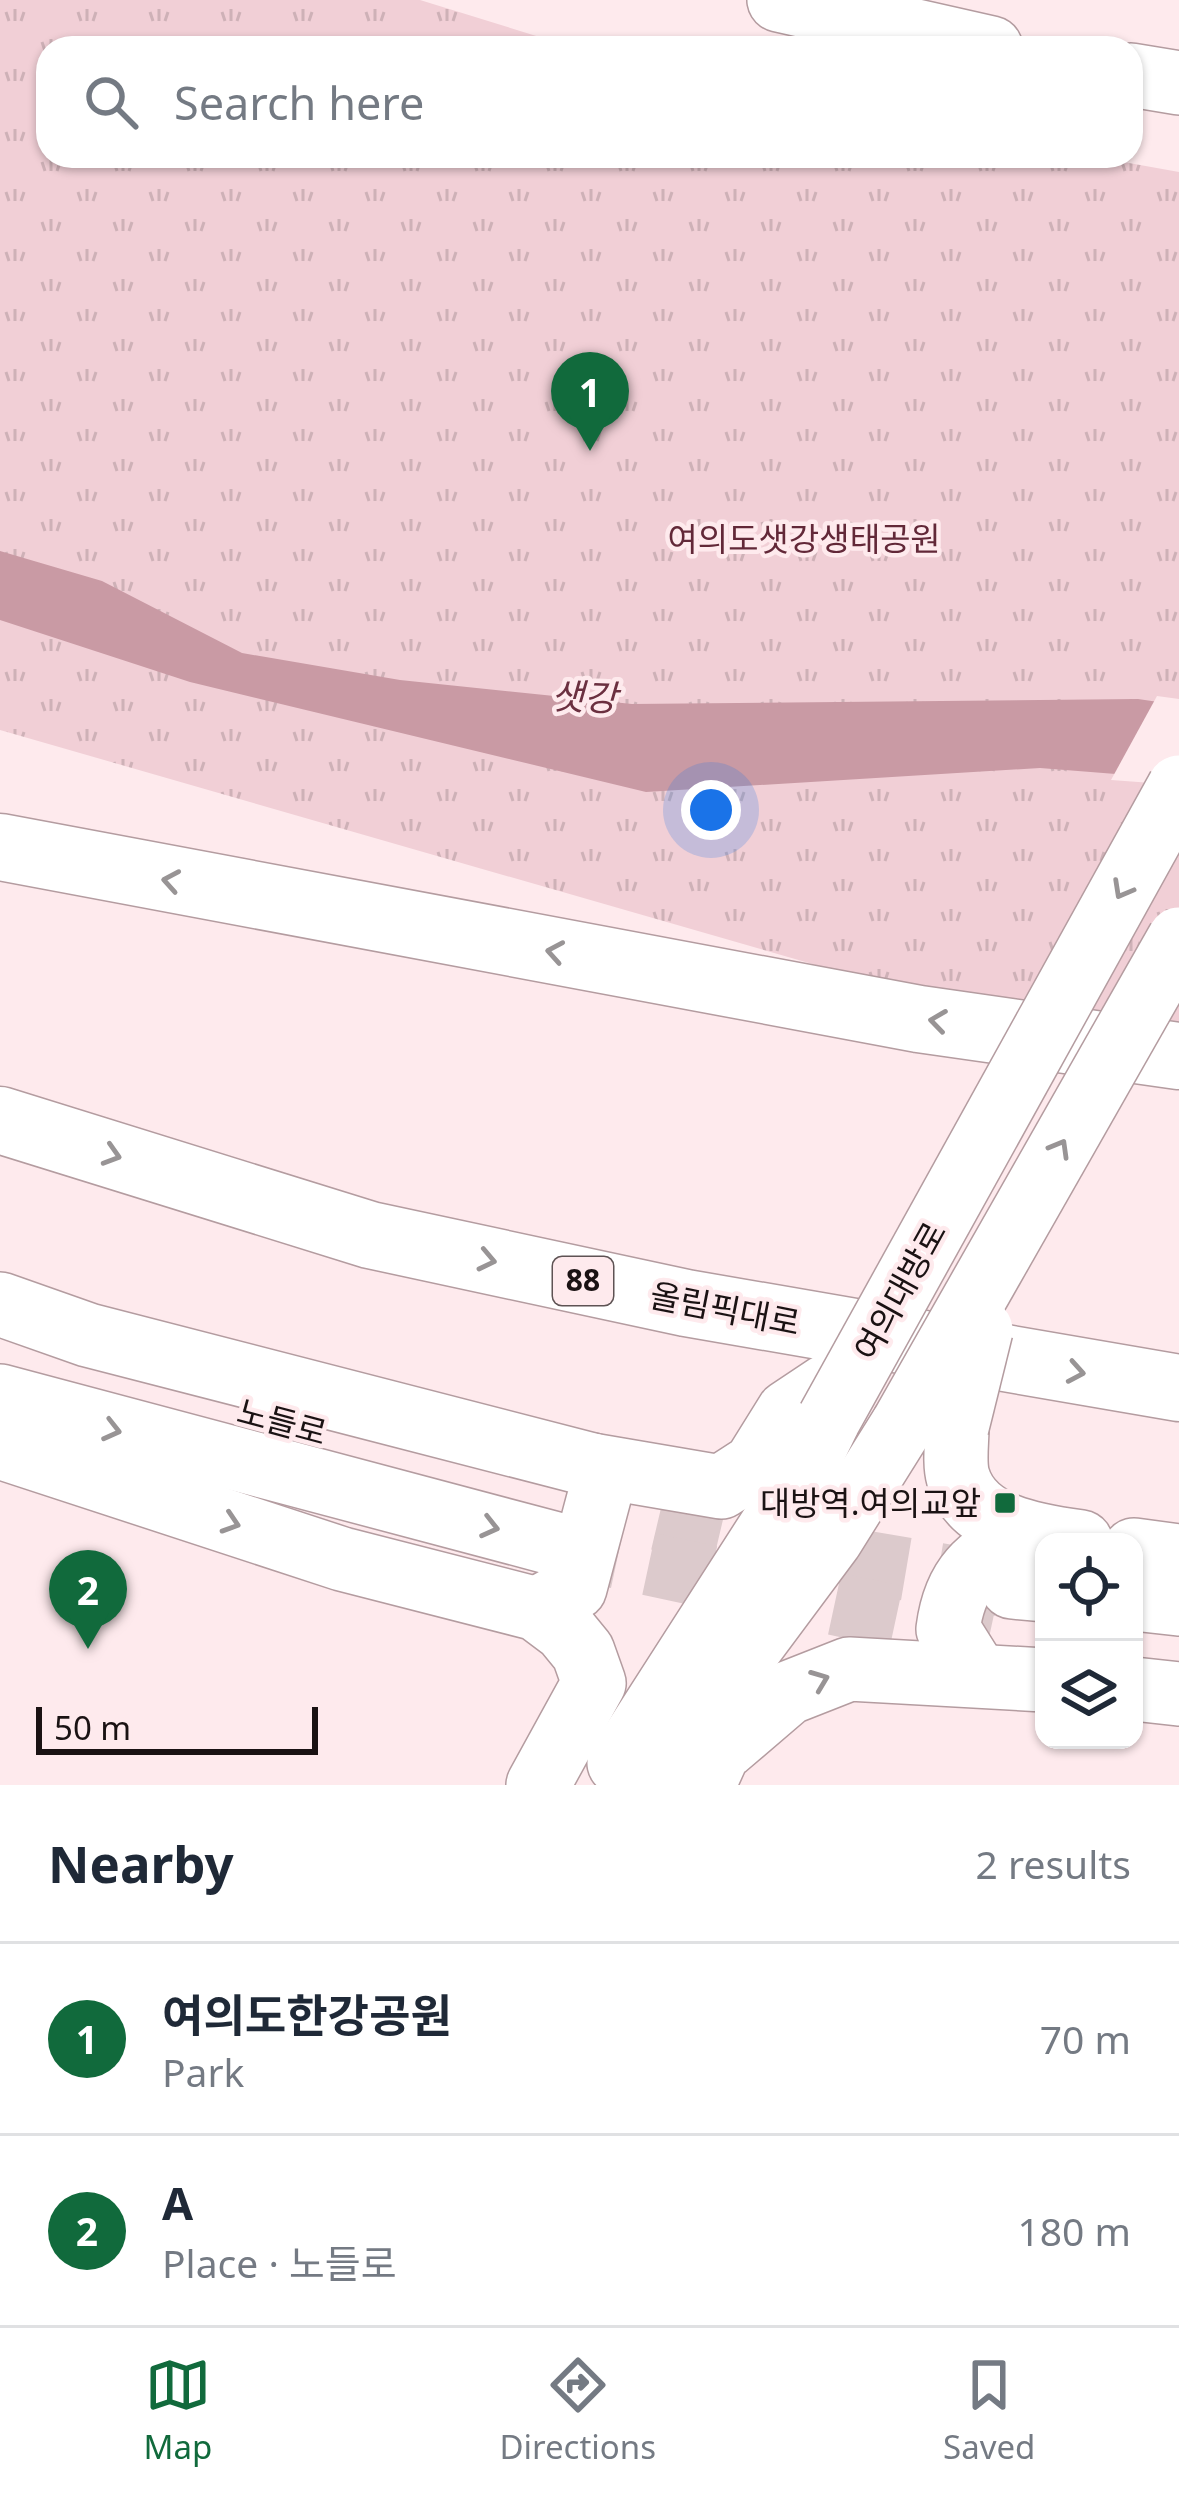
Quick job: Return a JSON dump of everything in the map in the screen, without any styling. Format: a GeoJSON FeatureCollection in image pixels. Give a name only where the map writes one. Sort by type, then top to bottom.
{"type":"FeatureCollection","features":[{"type":"Feature","properties":{"kind":"highway"},"geometry":{"type":"LineString","coordinates":[[0,848],[919,1019],[1179,1056]]}},
{"type":"Feature","properties":{"kind":"highway","name":"올림픽대로"},"geometry":{"type":"LineString","coordinates":[[0,1120],[370,1235],[686,1303],[1179,1388]]}},
{"type":"Feature","properties":{"kind":"main road"},"geometry":{"type":"LineString","coordinates":[[779,0],[938,36]]}},
{"type":"Feature","properties":{"kind":"main road"},"geometry":{"type":"LineString","coordinates":[[1143,77],[1179,83]]}},
{"type":"Feature","properties":{"kind":"main road","name":"여의대방로"},"geometry":{"type":"LineString","coordinates":[[604,1785],[795,1489],[809,1416],[860,1364],[1179,787]]}},
{"type":"Feature","properties":{"kind":"main road"},"geometry":{"type":"LineString","coordinates":[[648,1785],[803,1577],[930,1425],[1002,1250],[1179,939]]}},
{"type":"Feature","properties":{"kind":"main road"},"geometry":{"type":"LineString","coordinates":[[0,1304],[571,1502],[721,1486],[755,1465],[809,1416]]}},
{"type":"Feature","properties":{"kind":"main road","name":"노들로"},"geometry":{"type":"LineString","coordinates":[[0,1341],[88,1371],[571,1502]]}},
{"type":"Feature","properties":{"kind":"main road","name":"노들로"},"geometry":{"type":"LineString","coordinates":[[0,1396],[49,1414],[571,1502]]}},
{"type":"Feature","properties":{"kind":"main road"},"geometry":{"type":"LineString","coordinates":[[715,1766],[788,1693],[1029,1611],[978,1506],[930,1425]]}},
{"type":"Feature","properties":{"kind":"main road"},"geometry":{"type":"LineString","coordinates":[[0,1447],[341,1559],[537,1609],[566,1630],[583,1652],[594,1683],[542,1785]]}},
{"type":"Feature","properties":{"kind":"main road"},"geometry":{"type":"LineString","coordinates":[[542,1785],[795,1489]]}},
{"type":"Feature","properties":{"kind":"main road"},"geometry":{"type":"LineString","coordinates":[[537,1609],[575,1588],[602,1490],[571,1502]]}},
{"type":"Feature","properties":{"kind":"main road"},"geometry":{"type":"LineString","coordinates":[[1143,1551],[1179,1556]]}},
{"type":"Feature","properties":{"kind":"main road"},"geometry":{"type":"LineString","coordinates":[[715,1766],[803,1577]]}},
{"type":"Feature","properties":{"kind":"main road"},"geometry":{"type":"LineString","coordinates":[[1143,1600],[1179,1604]]}},
{"type":"Feature","properties":{"kind":"main road"},"geometry":{"type":"LineString","coordinates":[[1143,1652],[1179,1654]]}},
{"type":"Feature","properties":{"kind":"main road"},"geometry":{"type":"LineString","coordinates":[[1143,1690],[1179,1694]]}},
{"type":"Feature","properties":{"kind":"green space","name":"여의도샛강생태공원"},"geometry":{"type":"Polygon","coordinates":[[[0,0],[420,0],[536,36],[36,36],[36,168],[1143,166],[1179,172],[1179,1025],[868,980],[0,730],[0,0]]]}},
{"type":"Feature","properties":{"kind":"shaded area"},"geometry":{"type":"Polygon","coordinates":[[[0,551],[102,581],[242,653],[400,680],[632,704],[1138,699],[1179,705],[1179,779],[1040,768],[646,792],[190,682],[0,620],[0,551]]]}},
{"type":"Feature","properties":{"kind":"pier"},"geometry":{"type":"Polygon","coordinates":[[[1157,696],[1179,699],[1179,785],[1111,780],[1157,696]]]}},
{"type":"Feature","properties":{"kind":"tunnel"},"geometry":{"type":"LineString","coordinates":[[566,1497],[782,1548],[1012,1587]]}},
{"type":"Feature","properties":{"kind":"tunnel"},"geometry":{"type":"LineString","coordinates":[[556,1544],[1008,1641]]}},
{"type":"Feature","properties":{"kind":"place","name":"여의도한강공원"},"geometry":{"type":"Point","coordinates":[590,451]}},
{"type":"Feature","properties":{"kind":"place","name":"대방역.여의교앞"},"geometry":{"type":"Point","coordinates":[1005,1503]}},
{"type":"Feature","properties":{"kind":"place","name":"A"},"geometry":{"type":"Point","coordinates":[88,1649]}},
{"type":"Feature","properties":{"kind":"water label","name":"샛강"},"geometry":{"type":"Point","coordinates":[584,697]}}]}
